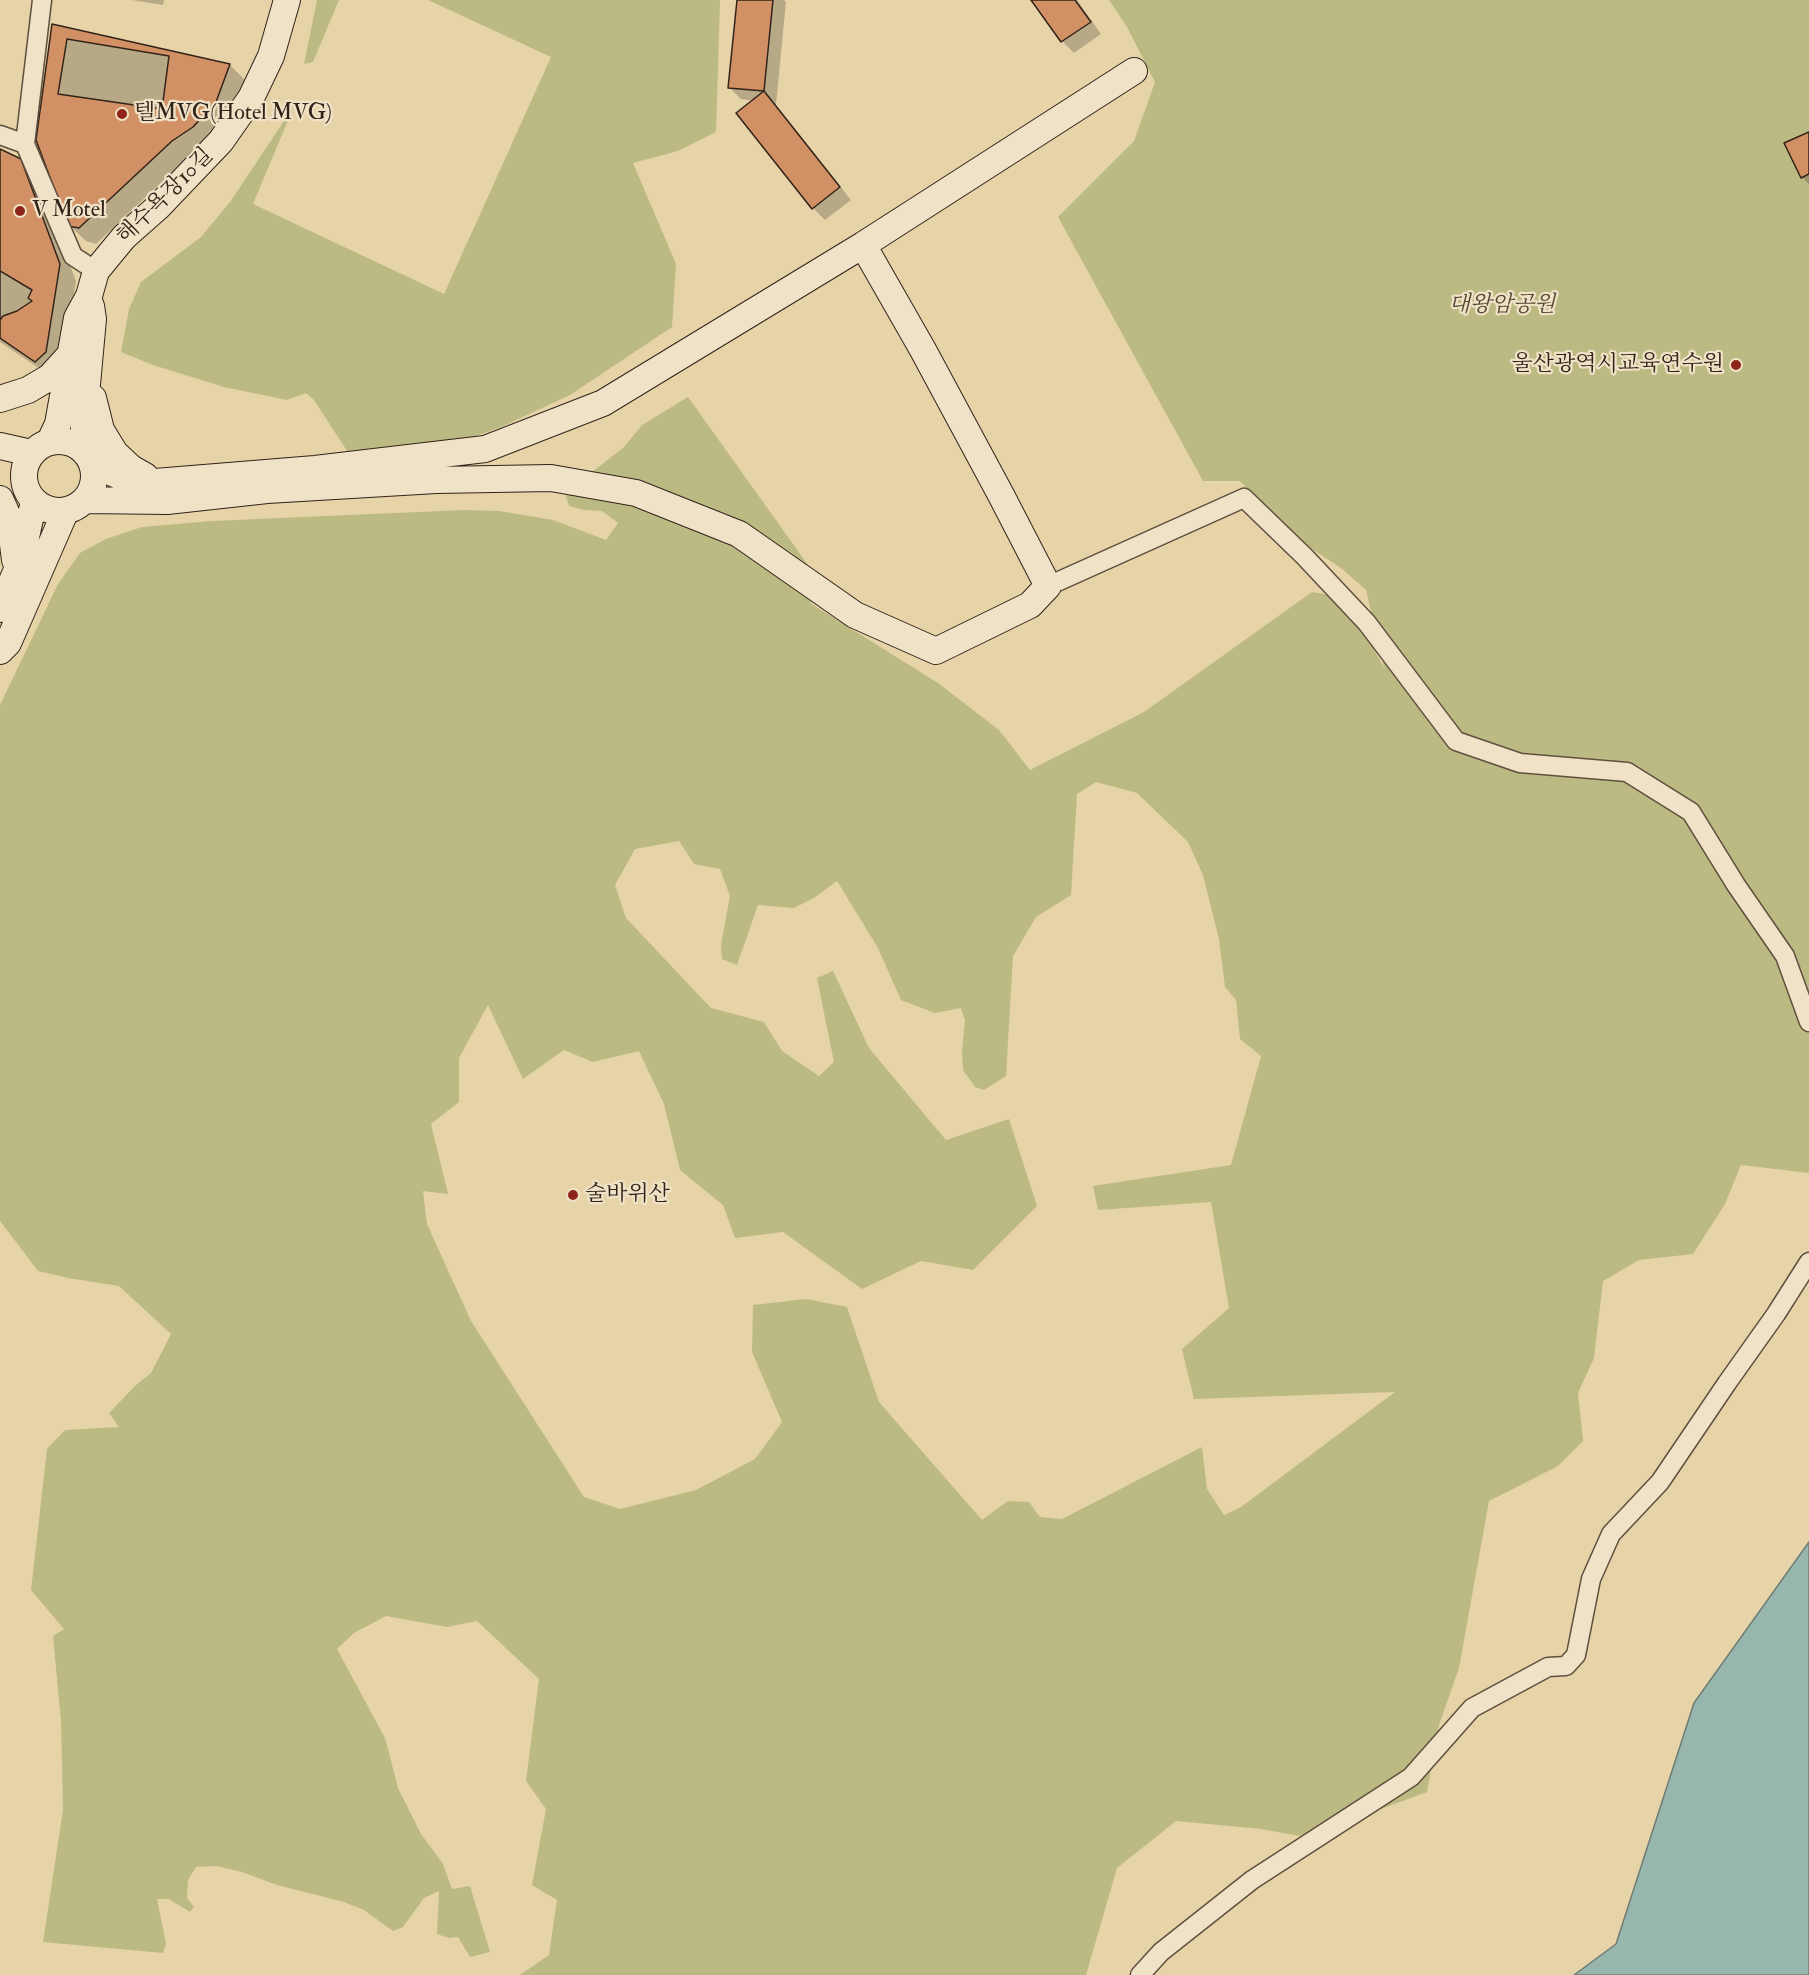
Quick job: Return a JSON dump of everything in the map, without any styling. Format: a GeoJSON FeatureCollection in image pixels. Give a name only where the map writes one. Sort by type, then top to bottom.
{"type":"FeatureCollection","features":[{"type":"Feature","properties":{"kind":"street"},"geometry":{"type":"LineString","coordinates":[[42,0],[25,144],[73,256],[96,271]]}},
{"type":"Feature","properties":{"kind":"street","name":"해수욕장10길"},"geometry":{"type":"LineString","coordinates":[[79,364],[77,318],[89,297],[96,271],[124,237],[158,207],[221,141],[251,98],[271,56],[287,0]]}},
{"type":"Feature","properties":{"kind":"street"},"geometry":{"type":"LineString","coordinates":[[0,446],[40,447],[64,440],[71,442],[88,457],[122,477],[155,482],[315,469],[485,449],[603,403],[863,244],[1134,70]]}},
{"type":"Feature","properties":{"kind":"street"},"geometry":{"type":"LineString","coordinates":[[0,135],[25,144]]}},
{"type":"Feature","properties":{"kind":"street"},"geometry":{"type":"LineString","coordinates":[[863,244],[996,484],[1048,586]]}},
{"type":"Feature","properties":{"kind":"street"},"geometry":{"type":"LineString","coordinates":[[79,364],[101,430],[115,453],[131,468],[155,482]]}},
{"type":"Feature","properties":{"kind":"street"},"geometry":{"type":"LineString","coordinates":[[0,399],[28,390],[79,364]]}},
{"type":"Feature","properties":{"kind":"street"},"geometry":{"type":"LineString","coordinates":[[0,609],[16,572],[26,537],[30,495],[23,472],[26,462],[58,424],[65,391],[79,364]]}},
{"type":"Feature","properties":{"kind":"street"},"geometry":{"type":"LineString","coordinates":[[0,651],[8,643],[76,505],[93,486],[94,475],[83,432],[79,364]]}},
{"type":"Feature","properties":{"kind":"street"},"geometry":{"type":"LineString","coordinates":[[0,475],[49,510],[76,505],[167,501],[267,490],[436,480],[551,478],[636,493],[739,534],[855,615],[936,651],[1030,605],[1048,586],[1244,498],[1305,557],[1367,623],[1456,741],[1520,763],[1627,772],[1691,812],[1736,885],[1785,956],[1809,1022]]}},
{"type":"Feature","properties":{"kind":"street"},"geometry":{"type":"LineString","coordinates":[[0,500],[10,521],[16,572]]}},
{"type":"Feature","properties":{"kind":"street"},"geometry":{"type":"LineString","coordinates":[[1140,1975],[1161,1952],[1252,1880],[1411,1777],[1472,1708],[1548,1667],[1566,1666],[1576,1655],[1591,1579],[1611,1534],[1660,1482],[1776,1314],[1809,1262]]}},
{"type":"Feature","properties":{"kind":"green space"},"geometry":{"type":"Polygon","coordinates":[[[317,0],[339,0],[313,62],[304,64],[317,0]]]}},
{"type":"Feature","properties":{"kind":"green space"},"geometry":{"type":"Polygon","coordinates":[[[428,0],[720,0],[716,132],[678,151],[633,163],[676,264],[672,327],[570,395],[501,427],[430,453],[353,460],[314,400],[306,393],[287,400],[224,387],[153,365],[121,352],[129,309],[141,282],[201,237],[230,202],[294,106],[253,204],[444,294],[551,57],[428,0]]]}},
{"type":"Feature","properties":{"kind":"green space","name":"대왕암공원"},"geometry":{"type":"Polygon","coordinates":[[[1109,0],[1809,0],[1809,1173],[1741,1165],[1725,1204],[1693,1254],[1639,1260],[1603,1281],[1594,1358],[1578,1393],[1583,1441],[1558,1466],[1489,1501],[1459,1668],[1439,1725],[1427,1792],[1305,1837],[1261,1829],[1176,1821],[1117,1868],[1086,1975],[520,1975],[549,1955],[557,1900],[532,1885],[546,1809],[526,1781],[539,1679],[477,1621],[447,1627],[386,1616],[354,1633],[337,1649],[385,1738],[398,1788],[421,1834],[443,1864],[452,1889],[470,1886],[490,1952],[470,1957],[458,1937],[449,1938],[437,1934],[439,1891],[424,1898],[403,1927],[393,1931],[364,1910],[344,1902],[277,1885],[242,1872],[217,1866],[196,1867],[188,1880],[187,1898],[194,1907],[190,1912],[169,1899],[157,1899],[166,1944],[163,1953],[43,1942],[63,1810],[61,1721],[53,1636],[64,1629],[31,1590],[47,1449],[65,1430],[119,1427],[109,1413],[151,1373],[171,1334],[119,1286],[38,1271],[0,1221],[0,705],[58,584],[80,553],[106,539],[142,527],[212,521],[464,510],[499,511],[553,520],[606,540],[618,523],[602,511],[569,506],[566,497],[572,482],[587,476],[624,447],[642,425],[688,397],[818,579],[810,603],[938,683],[999,730],[1030,770],[1144,712],[1312,592],[1346,598],[1384,668],[1366,590],[1341,568],[1292,536],[1240,481],[1203,481],[1058,217],[1134,141],[1155,82],[1127,27],[1109,0]],[[1096,782],[1077,794],[1071,895],[1036,917],[1013,956],[1006,1076],[984,1090],[975,1087],[963,1070],[965,1020],[961,1008],[935,1013],[901,1000],[878,948],[837,881],[814,898],[794,908],[758,905],[737,965],[722,959],[721,945],[730,896],[720,869],[694,864],[679,841],[635,849],[615,885],[626,918],[711,1008],[764,1022],[782,1051],[819,1076],[834,1062],[817,978],[833,971],[869,1048],[946,1140],[1009,1119],[1037,1206],[973,1270],[921,1261],[862,1289],[783,1232],[735,1238],[723,1205],[680,1170],[664,1104],[639,1051],[593,1062],[564,1050],[523,1079],[488,1005],[459,1058],[459,1102],[431,1124],[448,1194],[423,1191],[427,1224],[471,1321],[584,1497],[620,1509],[696,1490],[755,1459],[782,1422],[752,1352],[753,1305],[806,1299],[847,1307],[879,1402],[982,1520],[1008,1501],[1029,1502],[1040,1517],[1062,1519],[1202,1447],[1207,1489],[1224,1515],[1241,1507],[1395,1392],[1194,1399],[1182,1349],[1229,1308],[1211,1202],[1098,1210],[1093,1186],[1231,1165],[1261,1056],[1240,1039],[1236,1000],[1225,987],[1219,939],[1203,875],[1188,842],[1137,793],[1096,782]]]}},
{"type":"Feature","properties":{"kind":"water"},"geometry":{"type":"Polygon","coordinates":[[[1809,1542],[1809,1975],[1574,1975],[1616,1944],[1694,1703],[1809,1542]]]}},
{"type":"Feature","properties":{"kind":"building"},"geometry":{"type":"Polygon","coordinates":[[[737,0],[773,0],[764,91],[728,88],[737,0]]]}},
{"type":"Feature","properties":{"kind":"building"},"geometry":{"type":"Polygon","coordinates":[[[1031,0],[1075,0],[1091,22],[1061,42],[1031,0]]]}},
{"type":"Feature","properties":{"kind":"building","name":"텔MVG(Hotel MVG)"},"geometry":{"type":"Polygon","coordinates":[[[52,24],[230,64],[216,102],[193,127],[172,141],[79,228],[68,226],[36,140],[52,24]]]}},
{"type":"Feature","properties":{"kind":"building"},"geometry":{"type":"Polygon","coordinates":[[[67,39],[169,56],[162,109],[58,94],[67,39]]]}},
{"type":"Feature","properties":{"kind":"building"},"geometry":{"type":"Polygon","coordinates":[[[764,91],[840,187],[812,209],[736,113],[764,91]]]}},
{"type":"Feature","properties":{"kind":"building"},"geometry":{"type":"Polygon","coordinates":[[[1809,132],[1809,174],[1801,178],[1784,143],[1809,132]]]}},
{"type":"Feature","properties":{"kind":"building","name":"V Motel"},"geometry":{"type":"Polygon","coordinates":[[[0,149],[21,159],[60,264],[46,352],[35,362],[0,338],[0,149]]]}},
{"type":"Feature","properties":{"kind":"building"},"geometry":{"type":"Polygon","coordinates":[[[0,271],[32,290],[28,298],[32,301],[17,311],[3,316],[0,320],[0,271]]]}},
{"type":"Feature","properties":{"kind":"place","name":"텔MVG(Hotel MVG)"},"geometry":{"type":"Point","coordinates":[122,114]}},
{"type":"Feature","properties":{"kind":"place","name":"V Motel"},"geometry":{"type":"Point","coordinates":[20,211]}},
{"type":"Feature","properties":{"kind":"place","name":"울산광역시교육연수원"},"geometry":{"type":"Point","coordinates":[1736,365]}},
{"type":"Feature","properties":{"kind":"place","name":"술바위산"},"geometry":{"type":"Point","coordinates":[573,1195]}}]}
